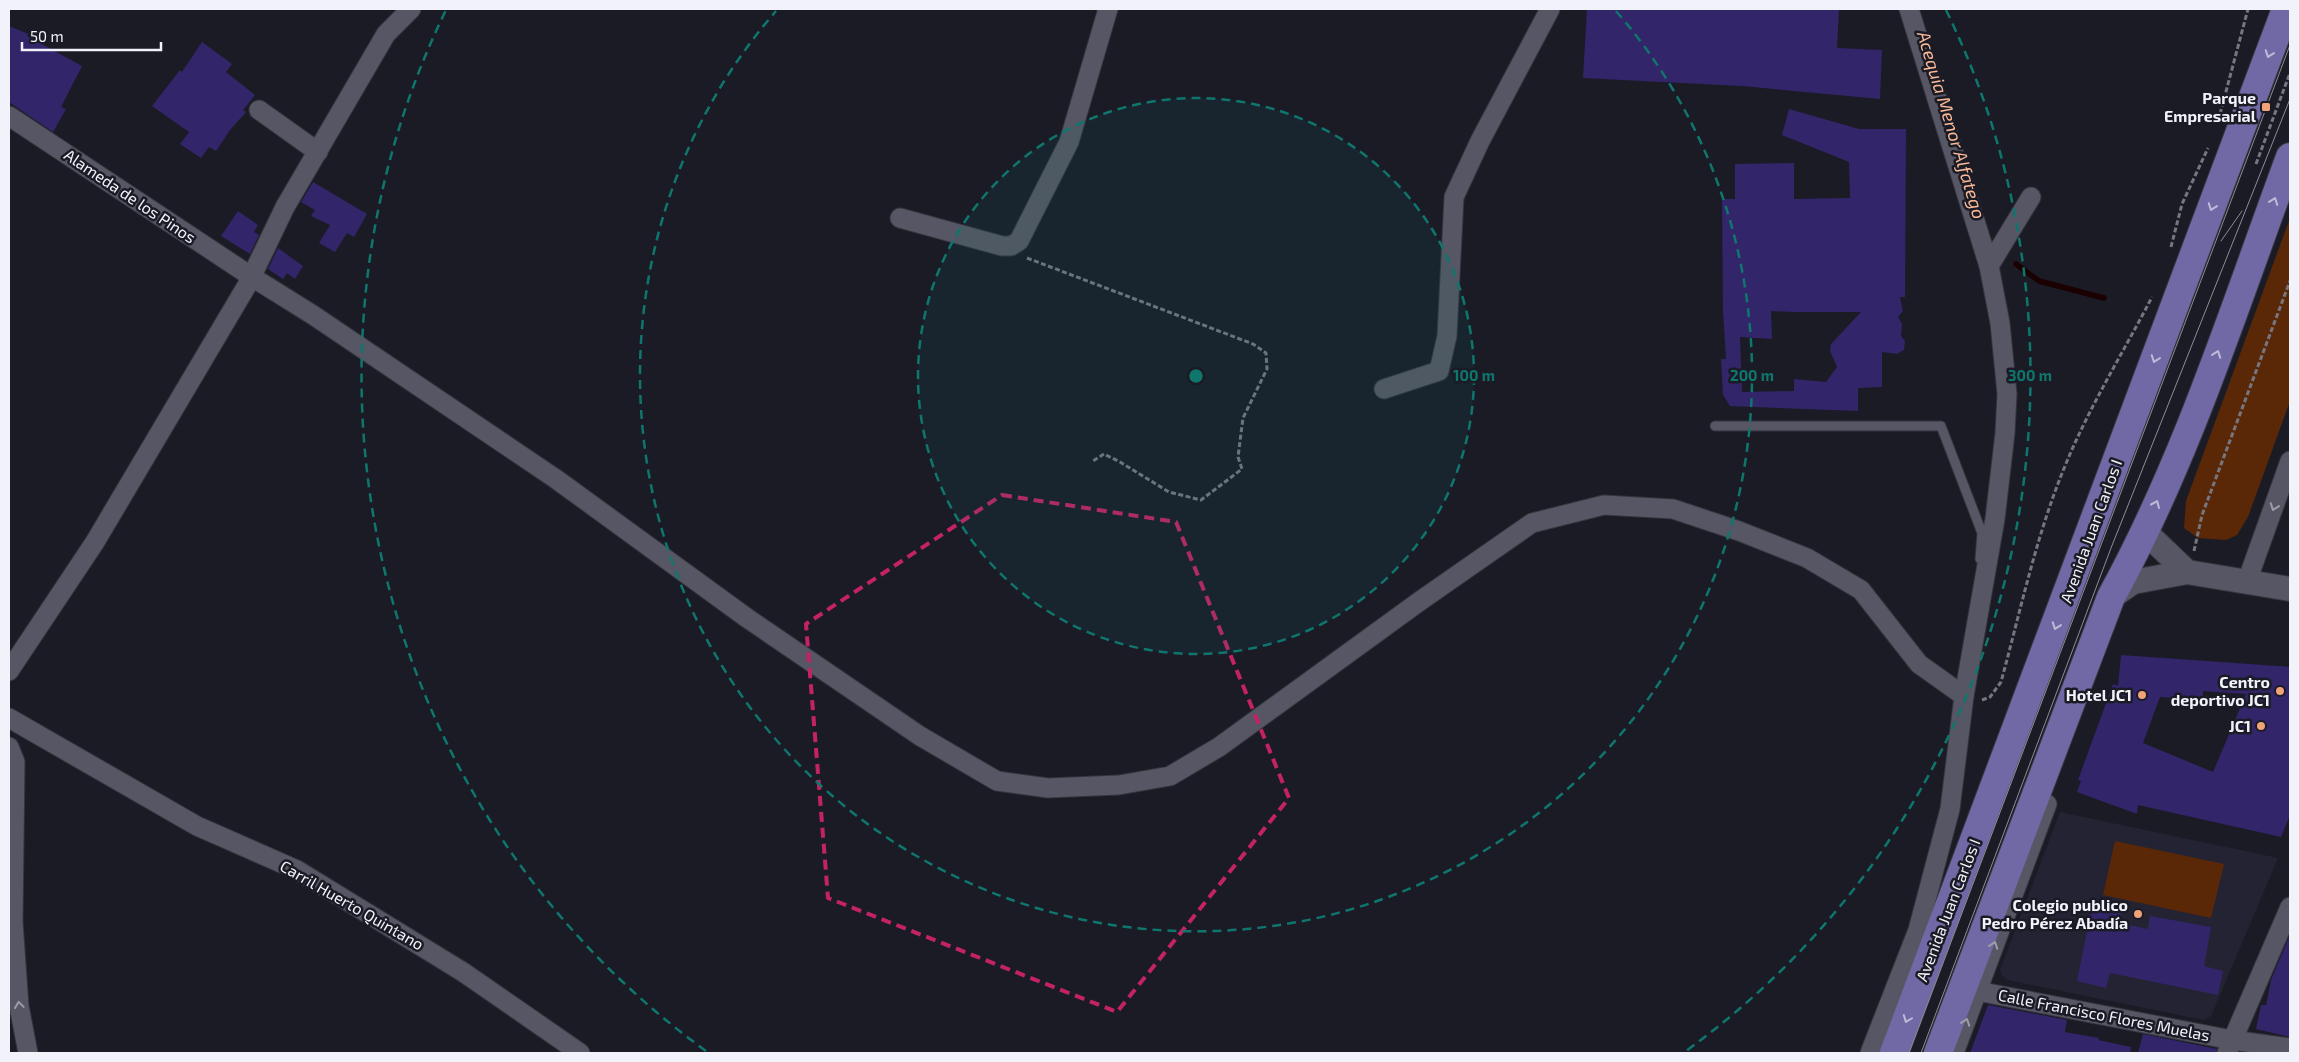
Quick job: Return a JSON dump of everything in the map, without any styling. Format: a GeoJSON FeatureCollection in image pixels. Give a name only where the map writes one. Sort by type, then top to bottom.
{"type":"FeatureCollection","features":[{"type":"Feature","properties":{"kind":"main road","name":"Avenida Juan Carlos I"},"geometry":{"type":"LineString","coordinates":[[1894,1053],[2286,9]]}},
{"type":"Feature","properties":{"kind":"main road"},"geometry":{"type":"LineString","coordinates":[[1938,1053],[2144,531],[2188,430],[2290,157]]}},
{"type":"Feature","properties":{"kind":"street"},"geometry":{"type":"LineString","coordinates":[[9,671],[95,542],[252,277],[285,207],[386,34],[411,9]]}},
{"type":"Feature","properties":{"kind":"street"},"geometry":{"type":"LineString","coordinates":[[900,218],[1002,246],[1010,246],[1019,240],[1070,142],[1108,9]]}},
{"type":"Feature","properties":{"kind":"street"},"geometry":{"type":"LineString","coordinates":[[1384,390],[1439,371],[1447,336],[1454,197],[1480,141],[1550,9]]}},
{"type":"Feature","properties":{"kind":"street"},"geometry":{"type":"LineString","coordinates":[[1870,1053],[1918,930],[1950,809],[1964,696],[1984,573],[1995,519],[2007,394],[2000,324],[1989,266],[1909,9]]}},
{"type":"Feature","properties":{"kind":"street"},"geometry":{"type":"LineString","coordinates":[[259,110],[318,152]]}},
{"type":"Feature","properties":{"kind":"street","name":"Alameda de los Pinos"},"geometry":{"type":"LineString","coordinates":[[9,116],[252,277],[313,315],[556,479],[747,618],[920,736],[997,781],[1048,788],[1119,785],[1170,776],[1219,747],[1420,601],[1532,523],[1604,505],[1673,509],[1807,558],[1861,590],[1919,664],[1964,696]]}},
{"type":"Feature","properties":{"kind":"street"},"geometry":{"type":"LineString","coordinates":[[1989,266],[2031,197]]}},
{"type":"Feature","properties":{"kind":"street"},"geometry":{"type":"LineString","coordinates":[[2249,582],[2250,573],[2290,461]]}},
{"type":"Feature","properties":{"kind":"street"},"geometry":{"type":"LineString","coordinates":[[2144,531],[2187,572]]}},
{"type":"Feature","properties":{"kind":"street"},"geometry":{"type":"LineString","coordinates":[[1954,1053],[2120,606],[2125,580],[2187,572],[2290,589]]}},
{"type":"Feature","properties":{"kind":"street","name":"Carril Huerto Quintano"},"geometry":{"type":"LineString","coordinates":[[9,718],[197,826],[297,870],[463,972],[580,1053]]}},
{"type":"Feature","properties":{"kind":"street"},"geometry":{"type":"LineString","coordinates":[[9,747],[15,762],[12,922],[19,1006],[28,1053]]}},
{"type":"Feature","properties":{"kind":"street"},"geometry":{"type":"LineString","coordinates":[[2229,1047],[2290,907]]}},
{"type":"Feature","properties":{"kind":"street","name":"Calle Francisco Flores Muelas"},"geometry":{"type":"LineString","coordinates":[[1977,991],[2229,1047],[2290,1048]]}},
{"type":"Feature","properties":{"kind":"lane"},"geometry":{"type":"LineString","coordinates":[[1714,426],[1941,426],[1982,533],[1980,558],[1984,573]]}},
{"type":"Feature","properties":{"kind":"path"},"geometry":{"type":"LineString","coordinates":[[2220,116],[2248,9]]}},
{"type":"Feature","properties":{"kind":"path"},"geometry":{"type":"LineString","coordinates":[[2256,164],[2290,73]]}},
{"type":"Feature","properties":{"kind":"path"},"geometry":{"type":"LineString","coordinates":[[2170,248],[2182,204],[2210,143]]}},
{"type":"Feature","properties":{"kind":"path"},"geometry":{"type":"LineString","coordinates":[[1010,246],[1018,255],[1253,344],[1266,353],[1267,369],[1244,418],[1238,457],[1242,469],[1201,500],[1169,492],[1104,454],[1093,461]]}},
{"type":"Feature","properties":{"kind":"path"},"geometry":{"type":"LineString","coordinates":[[2187,572],[2198,538],[2205,506],[2290,281]]}},
{"type":"Feature","properties":{"kind":"path"},"geometry":{"type":"LineString","coordinates":[[1964,696],[1983,700],[1996,690],[2001,682],[2041,529],[2065,466],[2109,374],[2129,341],[2155,290]]}},
{"type":"Feature","properties":{"kind":"highlighted area"},"geometry":{"type":"Polygon","coordinates":[[[1002,495],[1176,522],[1289,798],[1117,1012],[828,898],[806,624],[1002,495]]]}},
{"type":"Feature","properties":{"kind":"shaded area"},"geometry":{"type":"Polygon","coordinates":[[[2290,218],[2290,401],[2248,517],[2237,535],[2226,540],[2198,538],[2184,528],[2186,501],[2290,218]]]}},
{"type":"Feature","properties":{"kind":"shaded area","name":"Colegio publico Pedro Pérez Abadía"},"geometry":{"type":"Polygon","coordinates":[[[2060,812],[2278,858],[2211,1016],[2204,1020],[2007,980],[2002,975],[2000,970],[2060,812]]]}},
{"type":"Feature","properties":{"kind":"shaded area"},"geometry":{"type":"Polygon","coordinates":[[[2115,841],[2224,864],[2211,918],[2103,895],[2115,841]]]}},
{"type":"Feature","properties":{"kind":"building"},"geometry":{"type":"Polygon","coordinates":[[[1587,9],[1839,9],[1837,48],[1882,50],[1880,99],[1742,86],[1583,78],[1587,9]]]}},
{"type":"Feature","properties":{"kind":"building"},"geometry":{"type":"Polygon","coordinates":[[[9,26],[28,34],[27,36],[82,66],[61,107],[66,109],[53,132],[9,102],[9,26]]]}},
{"type":"Feature","properties":{"kind":"building"},"geometry":{"type":"Polygon","coordinates":[[[202,42],[232,64],[226,72],[255,95],[243,110],[246,112],[230,130],[216,151],[209,147],[201,158],[180,144],[189,132],[152,106],[180,70],[182,72],[202,42]]]}},
{"type":"Feature","properties":{"kind":"building"},"geometry":{"type":"Polygon","coordinates":[[[1789,109],[1859,129],[1906,129],[1905,297],[1900,297],[1903,311],[1898,317],[1902,324],[1901,336],[1905,341],[1904,350],[1897,354],[1882,352],[1882,387],[1858,388],[1858,411],[1730,406],[1723,395],[1721,359],[1726,359],[1723,311],[1722,199],[1735,199],[1735,164],[1794,163],[1794,199],[1850,198],[1849,162],[1782,135],[1789,109]],[[1771,311],[1772,339],[1740,337],[1742,392],[1794,391],[1794,379],[1826,382],[1837,367],[1830,351],[1831,344],[1861,312],[1771,311]]]}},
{"type":"Feature","properties":{"kind":"building"},"geometry":{"type":"Polygon","coordinates":[[[313,182],[367,214],[354,237],[347,233],[335,252],[319,243],[330,225],[311,216],[315,210],[301,202],[313,182]]]}},
{"type":"Feature","properties":{"kind":"building"},"geometry":{"type":"Polygon","coordinates":[[[238,211],[258,225],[254,232],[259,235],[250,254],[221,236],[238,211]]]}},
{"type":"Feature","properties":{"kind":"building"},"geometry":{"type":"Polygon","coordinates":[[[278,248],[303,266],[295,279],[287,273],[283,279],[268,269],[278,248]]]}},
{"type":"Feature","properties":{"kind":"building","name":"JC1"},"geometry":{"type":"Polygon","coordinates":[[[2121,655],[2290,667],[2290,815],[2281,837],[2138,805],[2137,814],[2077,792],[2081,781],[2078,780],[2113,684],[2118,686],[2121,655]],[[2203,691],[2203,700],[2160,697],[2143,743],[2213,772],[2246,694],[2203,691]]]}},
{"type":"Feature","properties":{"kind":"building"},"geometry":{"type":"Polygon","coordinates":[[[2092,907],[2122,913],[2119,923],[2148,929],[2150,916],[2211,927],[2204,966],[2223,971],[2218,995],[2110,973],[2106,988],[2077,981],[2092,907]]]}},
{"type":"Feature","properties":{"kind":"building"},"geometry":{"type":"Polygon","coordinates":[[[2290,935],[2290,1037],[2256,1029],[2261,1005],[2266,1005],[2271,980],[2290,935]]]}},
{"type":"Feature","properties":{"kind":"building"},"geometry":{"type":"Polygon","coordinates":[[[1988,1005],[2067,1020],[2065,1032],[2099,1038],[2098,1040],[2131,1047],[2130,1053],[1970,1053],[1988,1005]]]}},
{"type":"Feature","properties":{"kind":"building"},"geometry":{"type":"Polygon","coordinates":[[[2143,1034],[2217,1049],[2216,1053],[2138,1053],[2143,1034]]]}},
{"type":"Feature","properties":{"kind":"waterway","name":"Acequia Menor Alfatego"},"geometry":{"type":"LineString","coordinates":[[2016,264],[2039,281],[2104,298]]}},
{"type":"Feature","properties":{"kind":"tram line"},"geometry":{"type":"LineString","coordinates":[[1909,1053],[2290,45]]}},
{"type":"Feature","properties":{"kind":"tram line"},"geometry":{"type":"LineString","coordinates":[[1921,1053],[2111,548],[2290,99]]}},
{"type":"Feature","properties":{"kind":"tram line"},"geometry":{"type":"LineString","coordinates":[[2221,241],[2242,211]]}},
{"type":"Feature","properties":{"kind":"place","name":"Parque Empresarial"},"geometry":{"type":"Point","coordinates":[2266,107]}},
{"type":"Feature","properties":{"kind":"place","name":"Centro deportivo JC1"},"geometry":{"type":"Point","coordinates":[2280,691]}},
{"type":"Feature","properties":{"kind":"place","name":"Hotel JC1"},"geometry":{"type":"Point","coordinates":[2142,695]}},
{"type":"Feature","properties":{"kind":"place","name":"JC1"},"geometry":{"type":"Point","coordinates":[2261,726]}},
{"type":"Feature","properties":{"kind":"place","name":"Colegio publico Pedro Pérez Abadía"},"geometry":{"type":"Point","coordinates":[2138,914]}}]}
